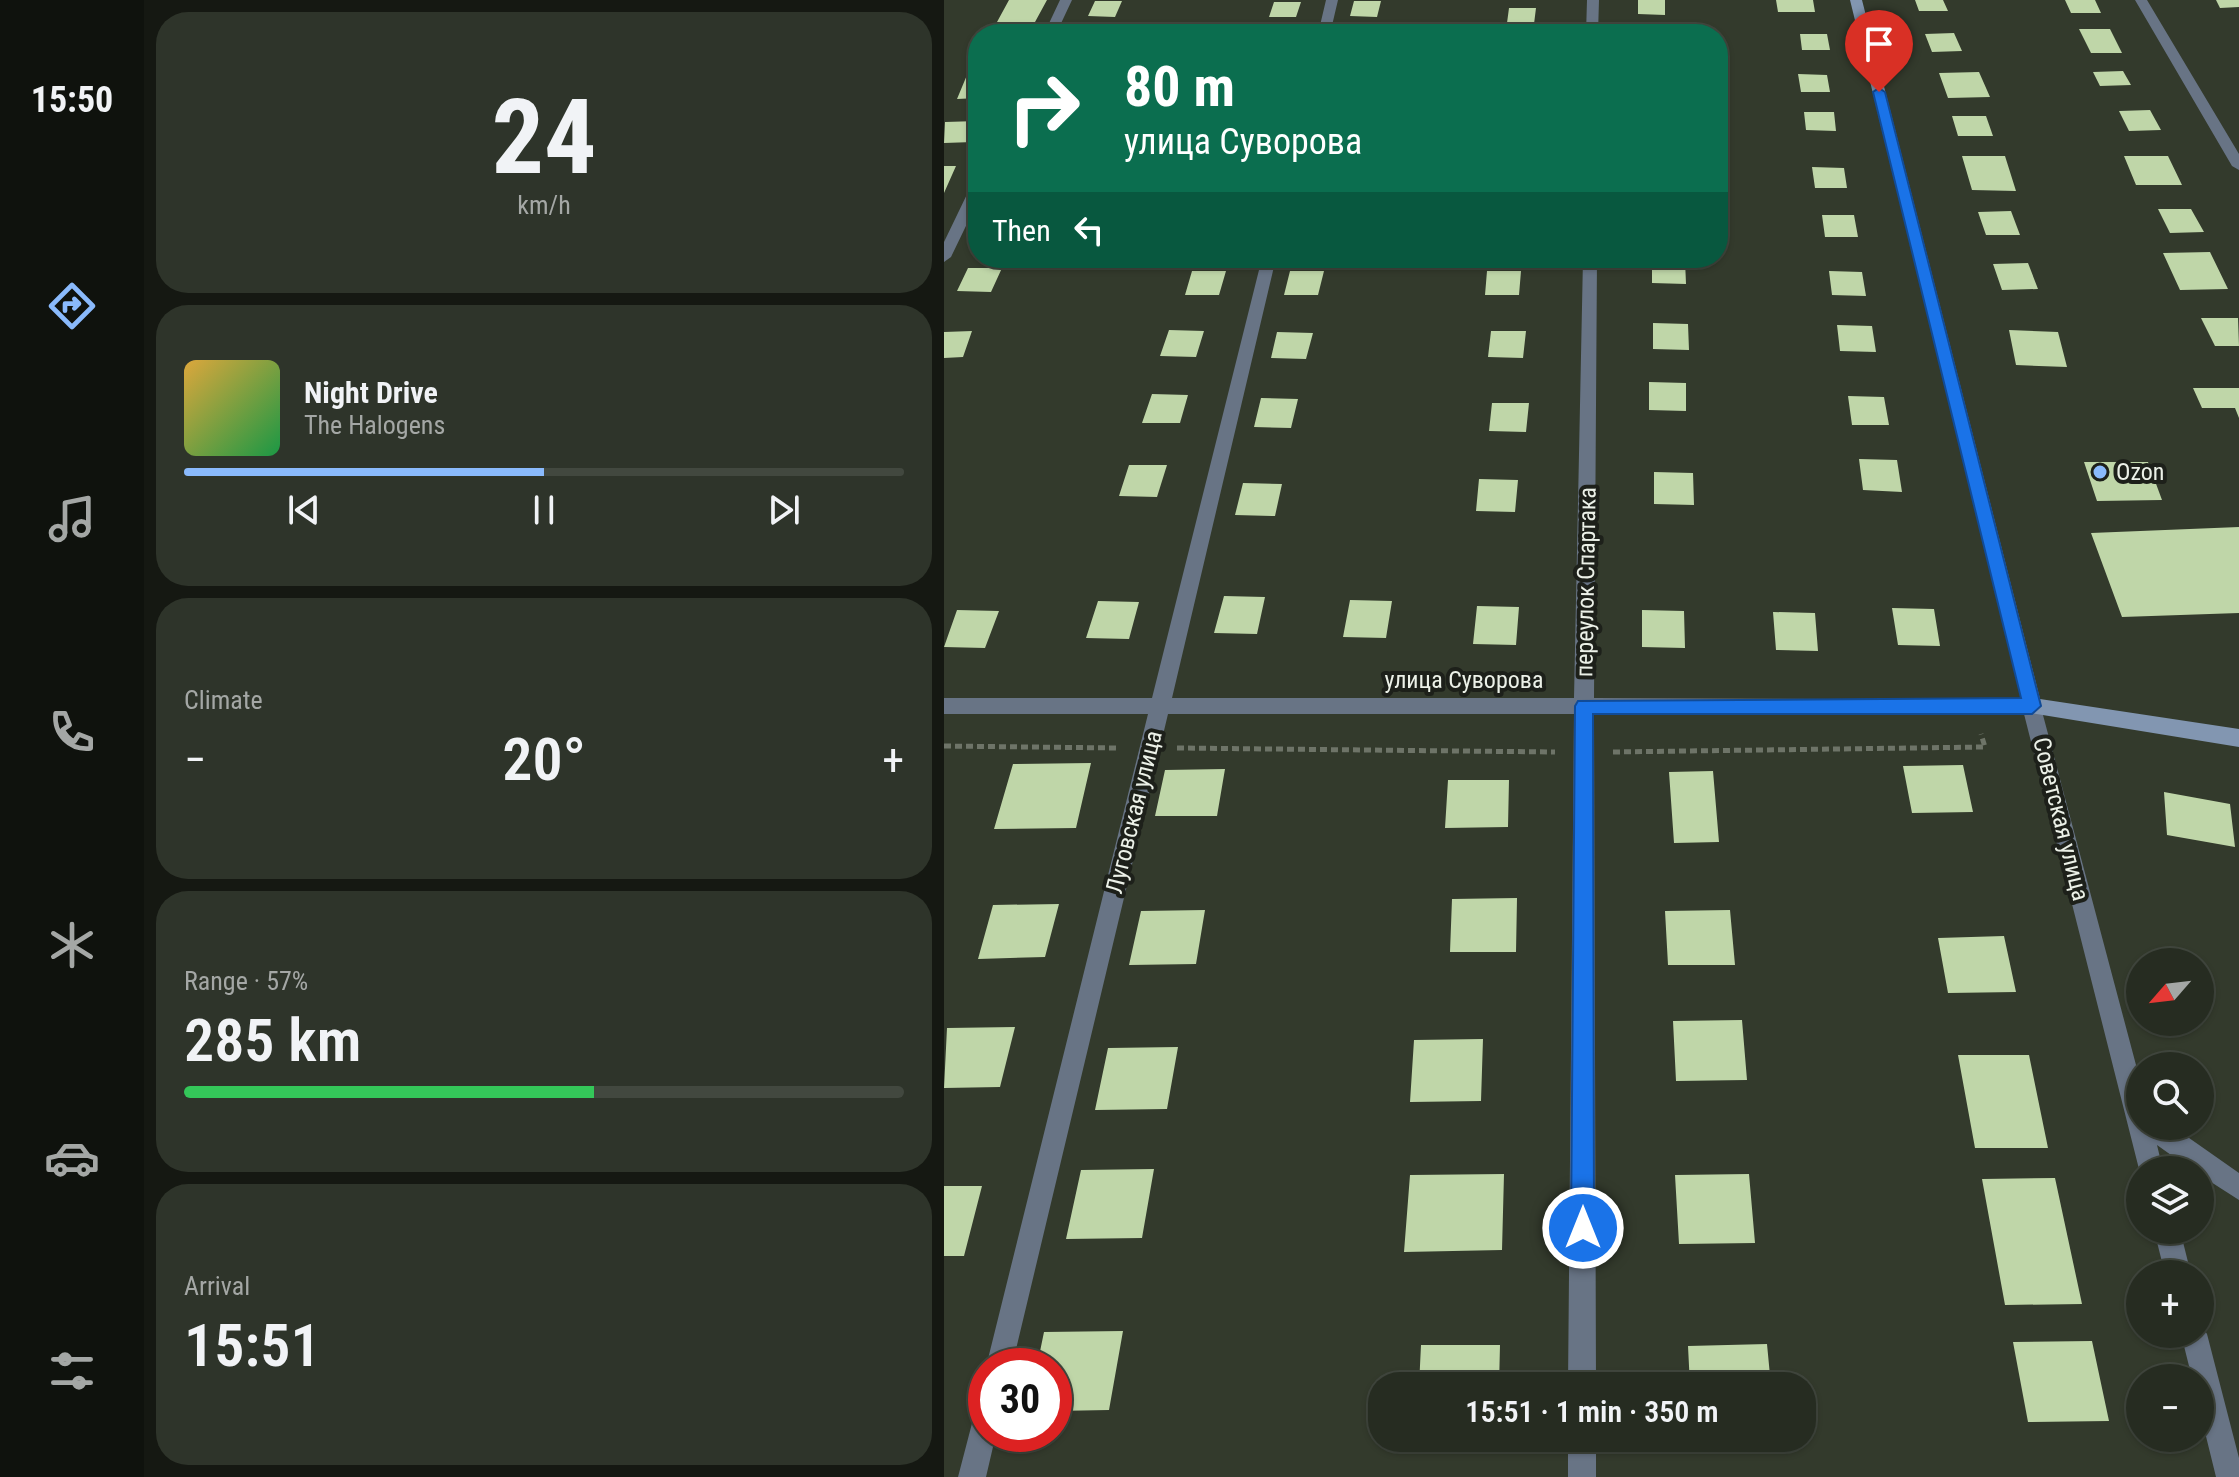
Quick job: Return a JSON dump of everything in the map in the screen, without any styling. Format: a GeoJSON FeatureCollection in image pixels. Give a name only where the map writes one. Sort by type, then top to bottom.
{"type":"FeatureCollection","features":[{"type":"Feature","properties":{"kind":"street"},"geometry":{"type":"LineString","coordinates":[[1055,24],[1066,0]]}},
{"type":"Feature","properties":{"kind":"street"},"geometry":{"type":"LineString","coordinates":[[1326,24],[1332,0]]}},
{"type":"Feature","properties":{"kind":"street"},"geometry":{"type":"LineString","coordinates":[[1592,24],[1593,0]]}},
{"type":"Feature","properties":{"kind":"street","name":"Советская улица"},"geometry":{"type":"LineString","coordinates":[[1856,0],[2032,706],[2126,1061]]}},
{"type":"Feature","properties":{"kind":"street"},"geometry":{"type":"LineString","coordinates":[[2141,0],[2238,163]]}},
{"type":"Feature","properties":{"kind":"street"},"geometry":{"type":"LineString","coordinates":[[944,257],[968,207]]}},
{"type":"Feature","properties":{"kind":"street","name":"Луговская улица"},"geometry":{"type":"LineString","coordinates":[[1003,1348],[1267,268]]}},
{"type":"Feature","properties":{"kind":"street","name":"переулок Спартака"},"geometry":{"type":"LineString","coordinates":[[1582,1372],[1584,706],[1590,268]]}},
{"type":"Feature","properties":{"kind":"street","name":"улица Суворова"},"geometry":{"type":"LineString","coordinates":[[944,706],[2032,706]]}},
{"type":"Feature","properties":{"kind":"street"},"geometry":{"type":"LineString","coordinates":[[2032,706],[2239,738]]}},
{"type":"Feature","properties":{"kind":"street"},"geometry":{"type":"LineString","coordinates":[[2168,1140],[2239,1188]]}},
{"type":"Feature","properties":{"kind":"street"},"geometry":{"type":"LineString","coordinates":[[2198,1348],[2230,1477]]}},
{"type":"Feature","properties":{"kind":"street"},"geometry":{"type":"LineString","coordinates":[[972,1477],[978,1452]]}},
{"type":"Feature","properties":{"kind":"street"},"geometry":{"type":"LineString","coordinates":[[1582,1452],[1582,1477]]}},
{"type":"Feature","properties":{"kind":"path"},"geometry":{"type":"LineString","coordinates":[[944,746],[1584,752],[1985,747]]}},
{"type":"Feature","properties":{"kind":"building"},"geometry":{"type":"Polygon","coordinates":[[[1009,0],[1047,0],[1035,22],[997,22],[1009,0]]]}},
{"type":"Feature","properties":{"kind":"building"},"geometry":{"type":"Polygon","coordinates":[[[1638,0],[1665,0],[1665,15],[1638,14],[1638,0]]]}},
{"type":"Feature","properties":{"kind":"building"},"geometry":{"type":"Polygon","coordinates":[[[1776,0],[1813,0],[1815,12],[1778,12],[1776,0]]]}},
{"type":"Feature","properties":{"kind":"building"},"geometry":{"type":"Polygon","coordinates":[[[1915,0],[1943,0],[1948,11],[1919,11],[1915,0]]]}},
{"type":"Feature","properties":{"kind":"building"},"geometry":{"type":"Polygon","coordinates":[[[2065,0],[2095,0],[2101,13],[2071,13],[2065,0]]]}},
{"type":"Feature","properties":{"kind":"building"},"geometry":{"type":"Polygon","coordinates":[[[2216,0],[2239,0],[2239,7],[2220,8],[2216,0]]]}},
{"type":"Feature","properties":{"kind":"building"},"geometry":{"type":"Polygon","coordinates":[[[1095,1],[1122,1],[1115,17],[1088,16],[1095,1]]]}},
{"type":"Feature","properties":{"kind":"building"},"geometry":{"type":"Polygon","coordinates":[[[1354,1],[1381,1],[1377,17],[1350,16],[1354,1]]]}},
{"type":"Feature","properties":{"kind":"building"},"geometry":{"type":"Polygon","coordinates":[[[1274,2],[1301,2],[1296,17],[1269,17],[1274,2]]]}},
{"type":"Feature","properties":{"kind":"building"},"geometry":{"type":"Polygon","coordinates":[[[1509,8],[1536,8],[1534,24],[1507,23],[1509,8]]]}},
{"type":"Feature","properties":{"kind":"building"},"geometry":{"type":"Polygon","coordinates":[[[2079,29],[2110,29],[2122,53],[2091,53],[2079,29]]]}},
{"type":"Feature","properties":{"kind":"building"},"geometry":{"type":"Polygon","coordinates":[[[1954,33],[1962,51],[1932,52],[1925,34],[1954,33]]]}},
{"type":"Feature","properties":{"kind":"building"},"geometry":{"type":"Polygon","coordinates":[[[1800,34],[1827,34],[1830,50],[1802,50],[1800,34]]]}},
{"type":"Feature","properties":{"kind":"building"},"geometry":{"type":"Polygon","coordinates":[[[2123,71],[2131,85],[2100,86],[2093,72],[2123,71]]]}},
{"type":"Feature","properties":{"kind":"building"},"geometry":{"type":"Polygon","coordinates":[[[1979,72],[1990,97],[1948,98],[1939,73],[1979,72]]]}},
{"type":"Feature","properties":{"kind":"building"},"geometry":{"type":"Polygon","coordinates":[[[1798,74],[1827,75],[1830,92],[1801,92],[1798,74]]]}},
{"type":"Feature","properties":{"kind":"building"},"geometry":{"type":"Polygon","coordinates":[[[967,75],[968,75],[968,98],[957,99],[967,75]]]}},
{"type":"Feature","properties":{"kind":"building"},"geometry":{"type":"Polygon","coordinates":[[[2150,110],[2161,130],[2129,131],[2119,111],[2150,110]]]}},
{"type":"Feature","properties":{"kind":"building"},"geometry":{"type":"Polygon","coordinates":[[[1804,112],[1834,112],[1836,131],[1806,130],[1804,112]]]}},
{"type":"Feature","properties":{"kind":"building"},"geometry":{"type":"Polygon","coordinates":[[[1952,116],[1986,116],[1993,136],[1958,136],[1952,116]]]}},
{"type":"Feature","properties":{"kind":"building"},"geometry":{"type":"Polygon","coordinates":[[[968,121],[968,142],[944,143],[945,122],[968,121]]]}},
{"type":"Feature","properties":{"kind":"building"},"geometry":{"type":"Polygon","coordinates":[[[1962,156],[2005,156],[2016,191],[1972,190],[1962,156]]]}},
{"type":"Feature","properties":{"kind":"building"},"geometry":{"type":"Polygon","coordinates":[[[2124,156],[2168,156],[2182,185],[2136,185],[2124,156]]]}},
{"type":"Feature","properties":{"kind":"building"},"geometry":{"type":"Polygon","coordinates":[[[944,166],[956,166],[944,193],[944,166]]]}},
{"type":"Feature","properties":{"kind":"building"},"geometry":{"type":"Polygon","coordinates":[[[1812,167],[1844,168],[1847,188],[1815,188],[1812,167]]]}},
{"type":"Feature","properties":{"kind":"building"},"geometry":{"type":"Polygon","coordinates":[[[2158,209],[2191,209],[2204,232],[2170,233],[2158,209]]]}},
{"type":"Feature","properties":{"kind":"building"},"geometry":{"type":"Polygon","coordinates":[[[2011,211],[2020,235],[1986,235],[1978,212],[2011,211]]]}},
{"type":"Feature","properties":{"kind":"building"},"geometry":{"type":"Polygon","coordinates":[[[1822,215],[1854,215],[1858,237],[1825,237],[1822,215]]]}},
{"type":"Feature","properties":{"kind":"building"},"geometry":{"type":"Polygon","coordinates":[[[2210,252],[2228,289],[2180,290],[2163,253],[2210,252]]]}},
{"type":"Feature","properties":{"kind":"building"},"geometry":{"type":"Polygon","coordinates":[[[2028,263],[2038,289],[2002,290],[1993,264],[2028,263]]]}},
{"type":"Feature","properties":{"kind":"building"},"geometry":{"type":"Polygon","coordinates":[[[968,268],[1002,268],[991,292],[957,291],[968,268]]]}},
{"type":"Feature","properties":{"kind":"building"},"geometry":{"type":"Polygon","coordinates":[[[1652,268],[1685,268],[1686,284],[1652,283],[1652,268]]]}},
{"type":"Feature","properties":{"kind":"building"},"geometry":{"type":"Polygon","coordinates":[[[1192,271],[1226,271],[1219,295],[1185,295],[1192,271]]]}},
{"type":"Feature","properties":{"kind":"building"},"geometry":{"type":"Polygon","coordinates":[[[1290,271],[1324,271],[1318,295],[1284,295],[1290,271]]]}},
{"type":"Feature","properties":{"kind":"building"},"geometry":{"type":"Polygon","coordinates":[[[1487,271],[1521,271],[1519,295],[1485,295],[1487,271]]]}},
{"type":"Feature","properties":{"kind":"building"},"geometry":{"type":"Polygon","coordinates":[[[1829,271],[1862,272],[1866,296],[1832,295],[1829,271]]]}},
{"type":"Feature","properties":{"kind":"building"},"geometry":{"type":"Polygon","coordinates":[[[2201,318],[2238,318],[2239,346],[2215,346],[2201,318]]]}},
{"type":"Feature","properties":{"kind":"building"},"geometry":{"type":"Polygon","coordinates":[[[1653,323],[1688,324],[1689,350],[1653,349],[1653,323]]]}},
{"type":"Feature","properties":{"kind":"building"},"geometry":{"type":"Polygon","coordinates":[[[1837,325],[1872,326],[1876,352],[1840,351],[1837,325]]]}},
{"type":"Feature","properties":{"kind":"building"},"geometry":{"type":"Polygon","coordinates":[[[1169,330],[1204,331],[1196,357],[1160,356],[1169,330]]]}},
{"type":"Feature","properties":{"kind":"building"},"geometry":{"type":"Polygon","coordinates":[[[2009,330],[2058,332],[2067,367],[2016,365],[2009,330]]]}},
{"type":"Feature","properties":{"kind":"building"},"geometry":{"type":"Polygon","coordinates":[[[972,331],[963,357],[944,358],[944,332],[972,331]]]}},
{"type":"Feature","properties":{"kind":"building"},"geometry":{"type":"Polygon","coordinates":[[[1491,331],[1526,331],[1523,358],[1488,357],[1491,331]]]}},
{"type":"Feature","properties":{"kind":"building"},"geometry":{"type":"Polygon","coordinates":[[[1277,332],[1313,333],[1306,359],[1271,358],[1277,332]]]}},
{"type":"Feature","properties":{"kind":"building"},"geometry":{"type":"Polygon","coordinates":[[[1649,382],[1686,383],[1686,411],[1649,410],[1649,382]]]}},
{"type":"Feature","properties":{"kind":"building"},"geometry":{"type":"Polygon","coordinates":[[[2193,388],[2239,388],[2239,418],[2235,408],[2202,408],[2193,388]]]}},
{"type":"Feature","properties":{"kind":"building"},"geometry":{"type":"Polygon","coordinates":[[[1152,394],[1188,395],[1180,423],[1142,423],[1152,394]]]}},
{"type":"Feature","properties":{"kind":"building"},"geometry":{"type":"Polygon","coordinates":[[[1848,396],[1884,397],[1889,425],[1852,425],[1848,396]]]}},
{"type":"Feature","properties":{"kind":"building"},"geometry":{"type":"Polygon","coordinates":[[[1261,398],[1298,399],[1291,428],[1254,427],[1261,398]]]}},
{"type":"Feature","properties":{"kind":"building"},"geometry":{"type":"Polygon","coordinates":[[[1492,403],[1529,403],[1526,432],[1489,431],[1492,403]]]}},
{"type":"Feature","properties":{"kind":"building"},"geometry":{"type":"Polygon","coordinates":[[[1859,459],[1897,460],[1902,492],[1863,490],[1859,459]]]}},
{"type":"Feature","properties":{"kind":"building"},"geometry":{"type":"Polygon","coordinates":[[[2084,462],[2148,462],[2162,500],[2097,501],[2084,462]]]}},
{"type":"Feature","properties":{"kind":"building"},"geometry":{"type":"Polygon","coordinates":[[[1129,465],[1167,465],[1157,497],[1119,496],[1129,465]]]}},
{"type":"Feature","properties":{"kind":"building"},"geometry":{"type":"Polygon","coordinates":[[[1654,472],[1693,473],[1694,505],[1654,504],[1654,472]]]}},
{"type":"Feature","properties":{"kind":"building"},"geometry":{"type":"Polygon","coordinates":[[[1479,479],[1518,480],[1515,512],[1476,511],[1479,479]]]}},
{"type":"Feature","properties":{"kind":"building"},"geometry":{"type":"Polygon","coordinates":[[[1243,483],[1282,484],[1275,516],[1235,515],[1243,483]]]}},
{"type":"Feature","properties":{"kind":"building"},"geometry":{"type":"Polygon","coordinates":[[[2239,527],[2239,613],[2122,617],[2091,533],[2239,527]]]}},
{"type":"Feature","properties":{"kind":"building"},"geometry":{"type":"Polygon","coordinates":[[[1224,596],[1265,597],[1257,634],[1214,633],[1224,596]]]}},
{"type":"Feature","properties":{"kind":"building"},"geometry":{"type":"Polygon","coordinates":[[[1350,600],[1392,601],[1386,638],[1343,637],[1350,600]]]}},
{"type":"Feature","properties":{"kind":"building"},"geometry":{"type":"Polygon","coordinates":[[[1098,601],[1139,602],[1129,639],[1086,638],[1098,601]]]}},
{"type":"Feature","properties":{"kind":"building"},"geometry":{"type":"Polygon","coordinates":[[[1477,606],[1519,607],[1516,645],[1473,644],[1477,606]]]}},
{"type":"Feature","properties":{"kind":"building"},"geometry":{"type":"Polygon","coordinates":[[[1892,608],[1934,609],[1940,646],[1898,645],[1892,608]]]}},
{"type":"Feature","properties":{"kind":"building"},"geometry":{"type":"Polygon","coordinates":[[[957,610],[999,611],[985,648],[944,647],[957,610]]]}},
{"type":"Feature","properties":{"kind":"building"},"geometry":{"type":"Polygon","coordinates":[[[1642,610],[1684,611],[1685,648],[1642,647],[1642,610]]]}},
{"type":"Feature","properties":{"kind":"building"},"geometry":{"type":"Polygon","coordinates":[[[1773,612],[1815,613],[1818,651],[1776,650],[1773,612]]]}},
{"type":"Feature","properties":{"kind":"building"},"geometry":{"type":"Polygon","coordinates":[[[1091,763],[1076,828],[994,829],[1013,764],[1091,763]]]}},
{"type":"Feature","properties":{"kind":"building"},"geometry":{"type":"Polygon","coordinates":[[[1963,765],[1973,812],[1912,813],[1903,766],[1963,765]]]}},
{"type":"Feature","properties":{"kind":"building"},"geometry":{"type":"Polygon","coordinates":[[[1225,769],[1217,816],[1155,816],[1165,770],[1225,769]]]}},
{"type":"Feature","properties":{"kind":"building"},"geometry":{"type":"Polygon","coordinates":[[[1713,771],[1719,842],[1674,843],[1669,772],[1713,771]]]}},
{"type":"Feature","properties":{"kind":"building"},"geometry":{"type":"Polygon","coordinates":[[[1448,780],[1509,780],[1508,827],[1445,828],[1448,780]]]}},
{"type":"Feature","properties":{"kind":"building"},"geometry":{"type":"Polygon","coordinates":[[[2164,792],[2230,804],[2235,847],[2167,835],[2164,792]]]}},
{"type":"Feature","properties":{"kind":"building"},"geometry":{"type":"Polygon","coordinates":[[[1517,898],[1516,952],[1450,952],[1452,899],[1517,898]]]}},
{"type":"Feature","properties":{"kind":"building"},"geometry":{"type":"Polygon","coordinates":[[[1059,904],[1045,957],[978,959],[993,905],[1059,904]]]}},
{"type":"Feature","properties":{"kind":"building"},"geometry":{"type":"Polygon","coordinates":[[[1205,910],[1196,964],[1129,965],[1141,911],[1205,910]]]}},
{"type":"Feature","properties":{"kind":"building"},"geometry":{"type":"Polygon","coordinates":[[[1730,910],[1735,965],[1668,965],[1665,911],[1730,910]]]}},
{"type":"Feature","properties":{"kind":"building"},"geometry":{"type":"Polygon","coordinates":[[[2004,936],[2016,992],[1948,993],[1938,938],[2004,936]]]}},
{"type":"Feature","properties":{"kind":"building"},"geometry":{"type":"Polygon","coordinates":[[[1742,1020],[1747,1080],[1676,1081],[1673,1021],[1742,1020]]]}},
{"type":"Feature","properties":{"kind":"building"},"geometry":{"type":"Polygon","coordinates":[[[1015,1027],[1000,1087],[944,1088],[947,1028],[1015,1027]]]}},
{"type":"Feature","properties":{"kind":"building"},"geometry":{"type":"Polygon","coordinates":[[[1483,1039],[1481,1101],[1410,1102],[1414,1040],[1483,1039]]]}},
{"type":"Feature","properties":{"kind":"building"},"geometry":{"type":"Polygon","coordinates":[[[1178,1047],[1167,1109],[1095,1110],[1108,1048],[1178,1047]]]}},
{"type":"Feature","properties":{"kind":"building"},"geometry":{"type":"Polygon","coordinates":[[[1958,1055],[2029,1055],[2048,1148],[1975,1148],[1958,1055]]]}},
{"type":"Feature","properties":{"kind":"building"},"geometry":{"type":"Polygon","coordinates":[[[1154,1169],[1142,1238],[1066,1239],[1081,1170],[1154,1169]]]}},
{"type":"Feature","properties":{"kind":"building"},"geometry":{"type":"Polygon","coordinates":[[[1504,1174],[1502,1250],[1404,1252],[1410,1175],[1504,1174]]]}},
{"type":"Feature","properties":{"kind":"building"},"geometry":{"type":"Polygon","coordinates":[[[1749,1174],[1755,1243],[1679,1244],[1675,1175],[1749,1174]]]}},
{"type":"Feature","properties":{"kind":"building"},"geometry":{"type":"Polygon","coordinates":[[[2055,1178],[2082,1304],[2005,1305],[1982,1179],[2055,1178]]]}},
{"type":"Feature","properties":{"kind":"building"},"geometry":{"type":"Polygon","coordinates":[[[944,1186],[982,1186],[964,1256],[944,1256],[944,1186]]]}},
{"type":"Feature","properties":{"kind":"building"},"geometry":{"type":"Polygon","coordinates":[[[1123,1331],[1109,1410],[1072,1411],[1072,1348],[1041,1348],[1044,1332],[1123,1331]]]}},
{"type":"Feature","properties":{"kind":"building"},"geometry":{"type":"Polygon","coordinates":[[[2092,1341],[2109,1421],[2028,1422],[2013,1342],[2092,1341]]]}},
{"type":"Feature","properties":{"kind":"building"},"geometry":{"type":"Polygon","coordinates":[[[1767,1344],[1770,1372],[1689,1372],[1688,1346],[1767,1344]]]}},
{"type":"Feature","properties":{"kind":"building"},"geometry":{"type":"Polygon","coordinates":[[[1421,1345],[1500,1345],[1499,1372],[1420,1372],[1421,1345]]]}},
{"type":"Feature","properties":{"kind":"place","name":"Ozon"},"geometry":{"type":"Point","coordinates":[2100,472]}},
{"type":"Feature","properties":{"kind":"route"},"geometry":{"type":"LineString","coordinates":[[1583,1228],[1584,706],[2032,706],[1879,92]]}}]}
